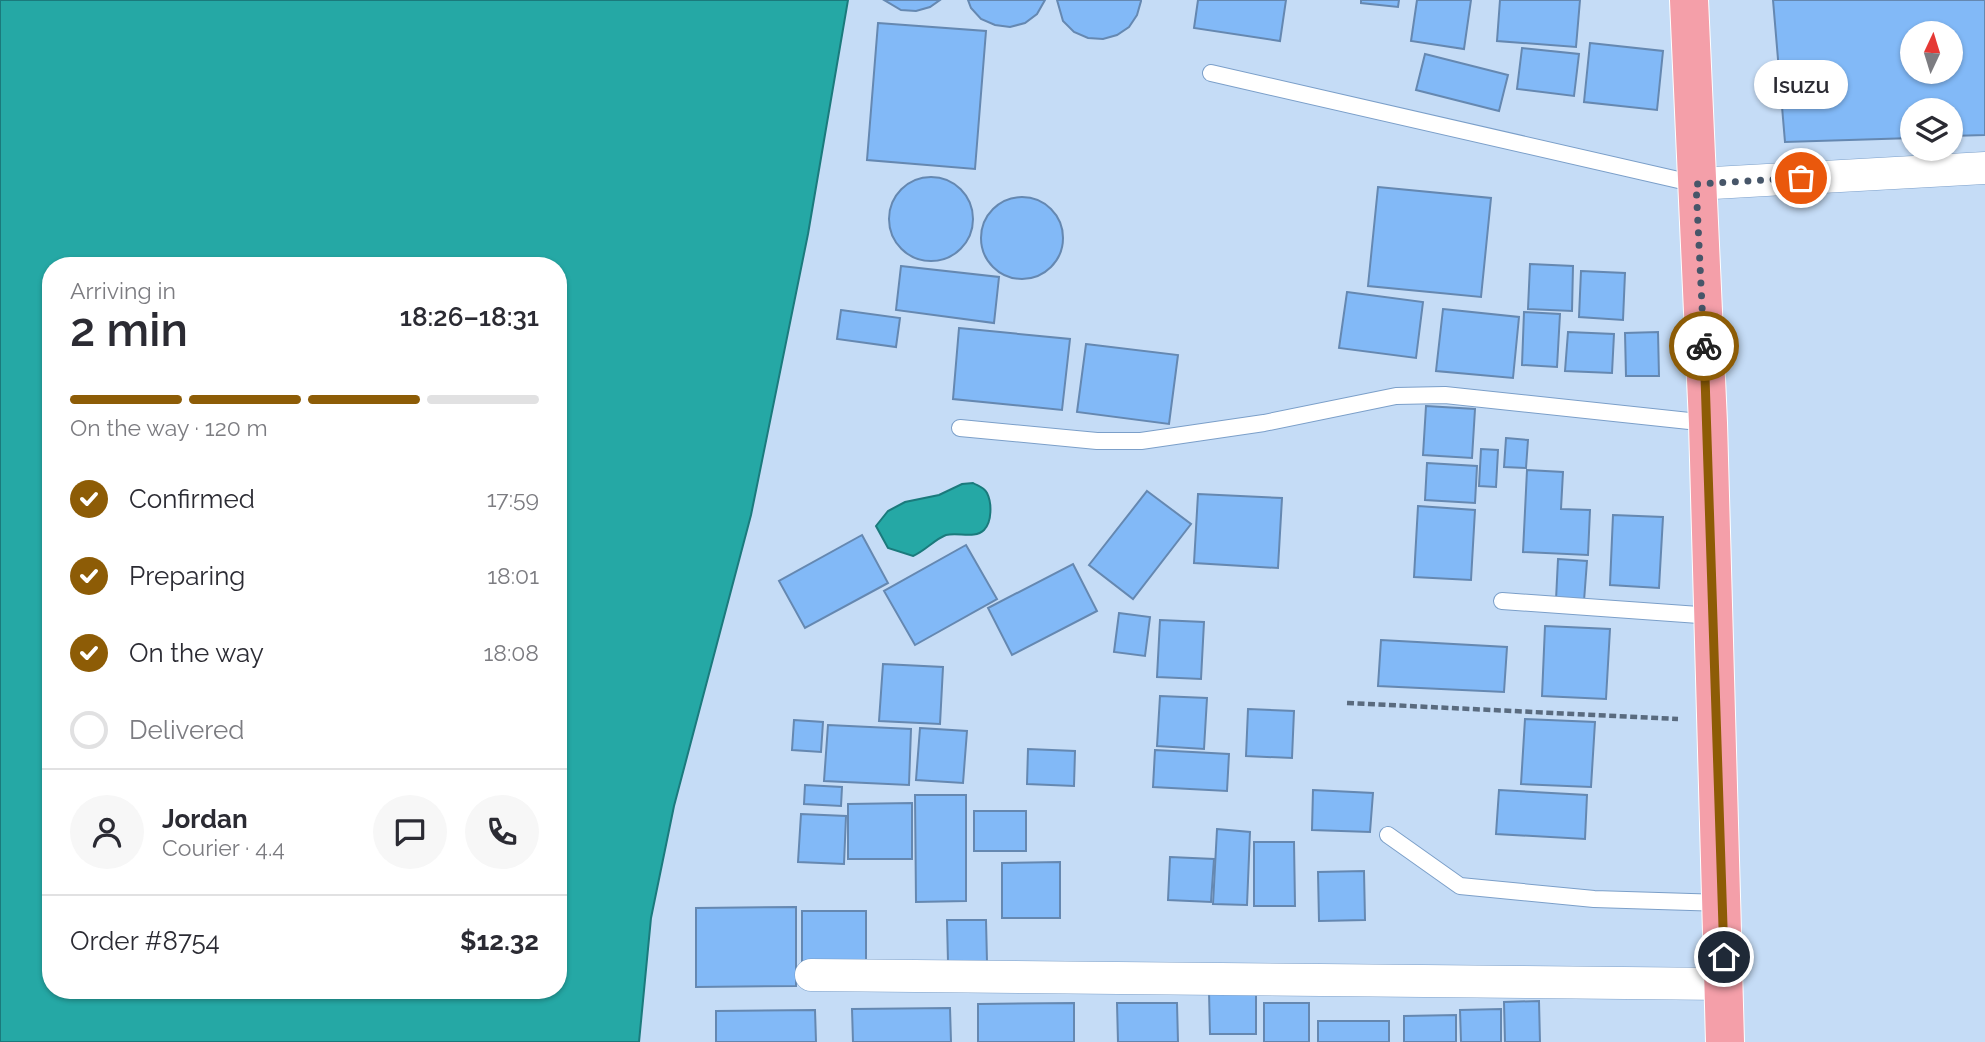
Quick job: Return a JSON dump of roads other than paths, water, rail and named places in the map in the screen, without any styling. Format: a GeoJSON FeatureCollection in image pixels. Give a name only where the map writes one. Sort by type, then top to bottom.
{"type":"FeatureCollection","features":[{"type":"Feature","properties":{"kind":"highway"},"geometry":{"type":"LineString","coordinates":[[1689,0],[1708,423],[1725,1042]]}},
{"type":"Feature","properties":{"kind":"street"},"geometry":{"type":"LineString","coordinates":[[1696,184],[1985,168]]}},
{"type":"Feature","properties":{"kind":"street"},"geometry":{"type":"LineString","coordinates":[[811,975],[1725,984]]}},
{"type":"Feature","properties":{"kind":"lane"},"geometry":{"type":"LineString","coordinates":[[1211,73],[1696,184]]}},
{"type":"Feature","properties":{"kind":"lane"},"geometry":{"type":"LineString","coordinates":[[960,428],[1097,441],[1141,441],[1264,423],[1396,396],[1445,395],[1708,423]]}},
{"type":"Feature","properties":{"kind":"lane"},"geometry":{"type":"LineString","coordinates":[[1502,601],[1714,616]]}},
{"type":"Feature","properties":{"kind":"lane"},"geometry":{"type":"LineString","coordinates":[[1388,835],[1460,886],[1594,899],[1723,903]]}},
{"type":"Feature","properties":{"kind":"place","name":"Isuzu"},"geometry":{"type":"Point","coordinates":[1801,178]}}]}
